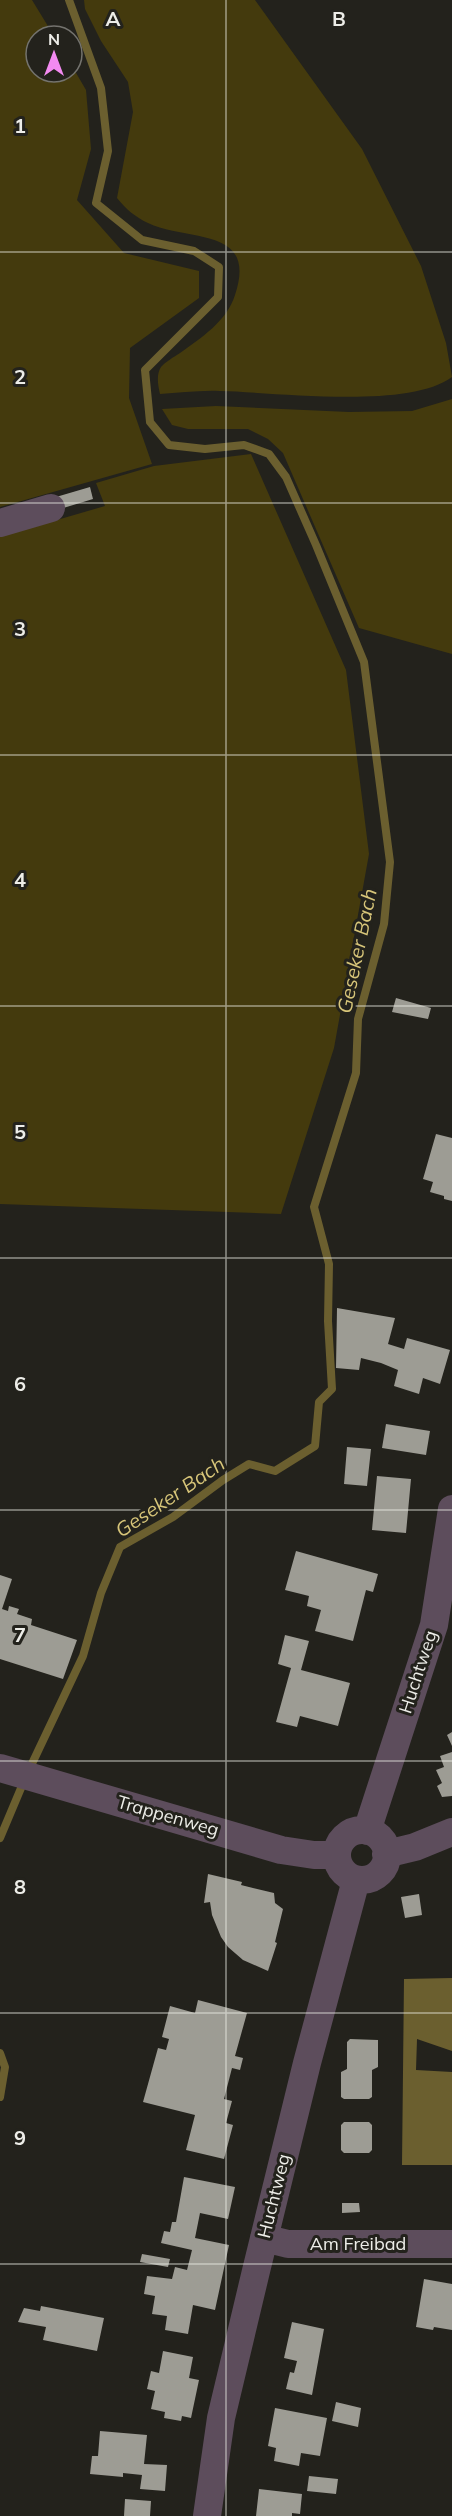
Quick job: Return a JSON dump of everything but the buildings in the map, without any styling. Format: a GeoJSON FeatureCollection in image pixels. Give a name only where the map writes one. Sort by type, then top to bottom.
{"type":"FeatureCollection","features":[{"type":"Feature","properties":{"kind":"street"},"geometry":{"type":"LineString","coordinates":[[0,523],[51,508]]}},
{"type":"Feature","properties":{"kind":"street","name":"Huchtweg"},"geometry":{"type":"LineString","coordinates":[[367,1832],[434,1625],[452,1509]]}},
{"type":"Feature","properties":{"kind":"street","name":"Trappenweg"},"geometry":{"type":"LineString","coordinates":[[5,1769],[281,1850],[314,1856],[337,1856]]}},
{"type":"Feature","properties":{"kind":"street"},"geometry":{"type":"LineString","coordinates":[[360,1831],[381,1839],[386,1854],[383,1869],[378,1874],[371,1878],[356,1880],[345,1873],[337,1856],[338,1848],[346,1836],[360,1831]]}},
{"type":"Feature","properties":{"kind":"street"},"geometry":{"type":"LineString","coordinates":[[386,1854],[415,1847],[452,1832]]}},
{"type":"Feature","properties":{"kind":"street","name":"Huchtweg"},"geometry":{"type":"LineString","coordinates":[[207,2516],[221,2418],[307,2063],[356,1880]]}},
{"type":"Feature","properties":{"kind":"street","name":"Am Freibad"},"geometry":{"type":"LineString","coordinates":[[264,2238],[288,2244],[452,2244]]}},
{"type":"Feature","properties":{"kind":"shaded area"},"geometry":{"type":"Polygon","coordinates":[[[0,0],[32,0],[47,24],[24,24],[24,84],[82,84],[86,90],[91,149],[77,200],[124,253],[199,271],[199,298],[130,348],[129,398],[152,464],[0,507],[0,0]]]}},
{"type":"Feature","properties":{"kind":"shaded area"},"geometry":{"type":"Polygon","coordinates":[[[84,0],[255,0],[362,149],[421,266],[446,343],[452,377],[432,387],[374,396],[306,396],[212,391],[160,394],[158,377],[161,367],[212,328],[226,313],[235,295],[240,273],[237,257],[228,247],[215,240],[164,229],[148,223],[131,212],[117,198],[133,112],[128,82],[101,41],[85,9],[84,0]]]}},
{"type":"Feature","properties":{"kind":"shaded area"},"geometry":{"type":"Polygon","coordinates":[[[452,399],[452,654],[359,628],[283,453],[268,439],[248,429],[188,429],[172,425],[162,409],[216,406],[349,412],[412,411],[452,399]]]}},
{"type":"Feature","properties":{"kind":"shaded area"},"geometry":{"type":"Polygon","coordinates":[[[251,454],[346,670],[369,854],[334,1048],[281,1214],[0,1204],[0,528],[50,522],[105,506],[96,483],[154,466],[251,454]]]}},
{"type":"Feature","properties":{"kind":"shaded area"},"geometry":{"type":"Polygon","coordinates":[[[452,1978],[452,2051],[417,2039],[416,2070],[452,2072],[452,2165],[402,2165],[404,1979],[452,1978]]]}},
{"type":"Feature","properties":{"kind":"waterway","name":"Geseker Bach"},"geometry":{"type":"LineString","coordinates":[[29,1770],[83,1656],[101,1593],[120,1547],[173,1517],[249,1464],[275,1471],[315,1446],[319,1402],[332,1389],[328,1321],[329,1264],[314,1207],[356,1073],[358,1019],[384,924],[390,862],[364,662],[286,477],[269,454],[244,445],[205,449],[169,445],[150,422],[145,370],[218,297],[219,267],[194,251],[142,240],[96,203],[108,151],[101,88],[69,0]]}},
{"type":"Feature","properties":{"kind":"waterway","name":"Geseker Bach"},"geometry":{"type":"LineString","coordinates":[[0,1838],[24,1781]]}},
{"type":"Feature","properties":{"kind":"waterway","name":"Geseker Bach"},"geometry":{"type":"LineString","coordinates":[[0,2053],[5,2067],[0,2097]]}}]}
